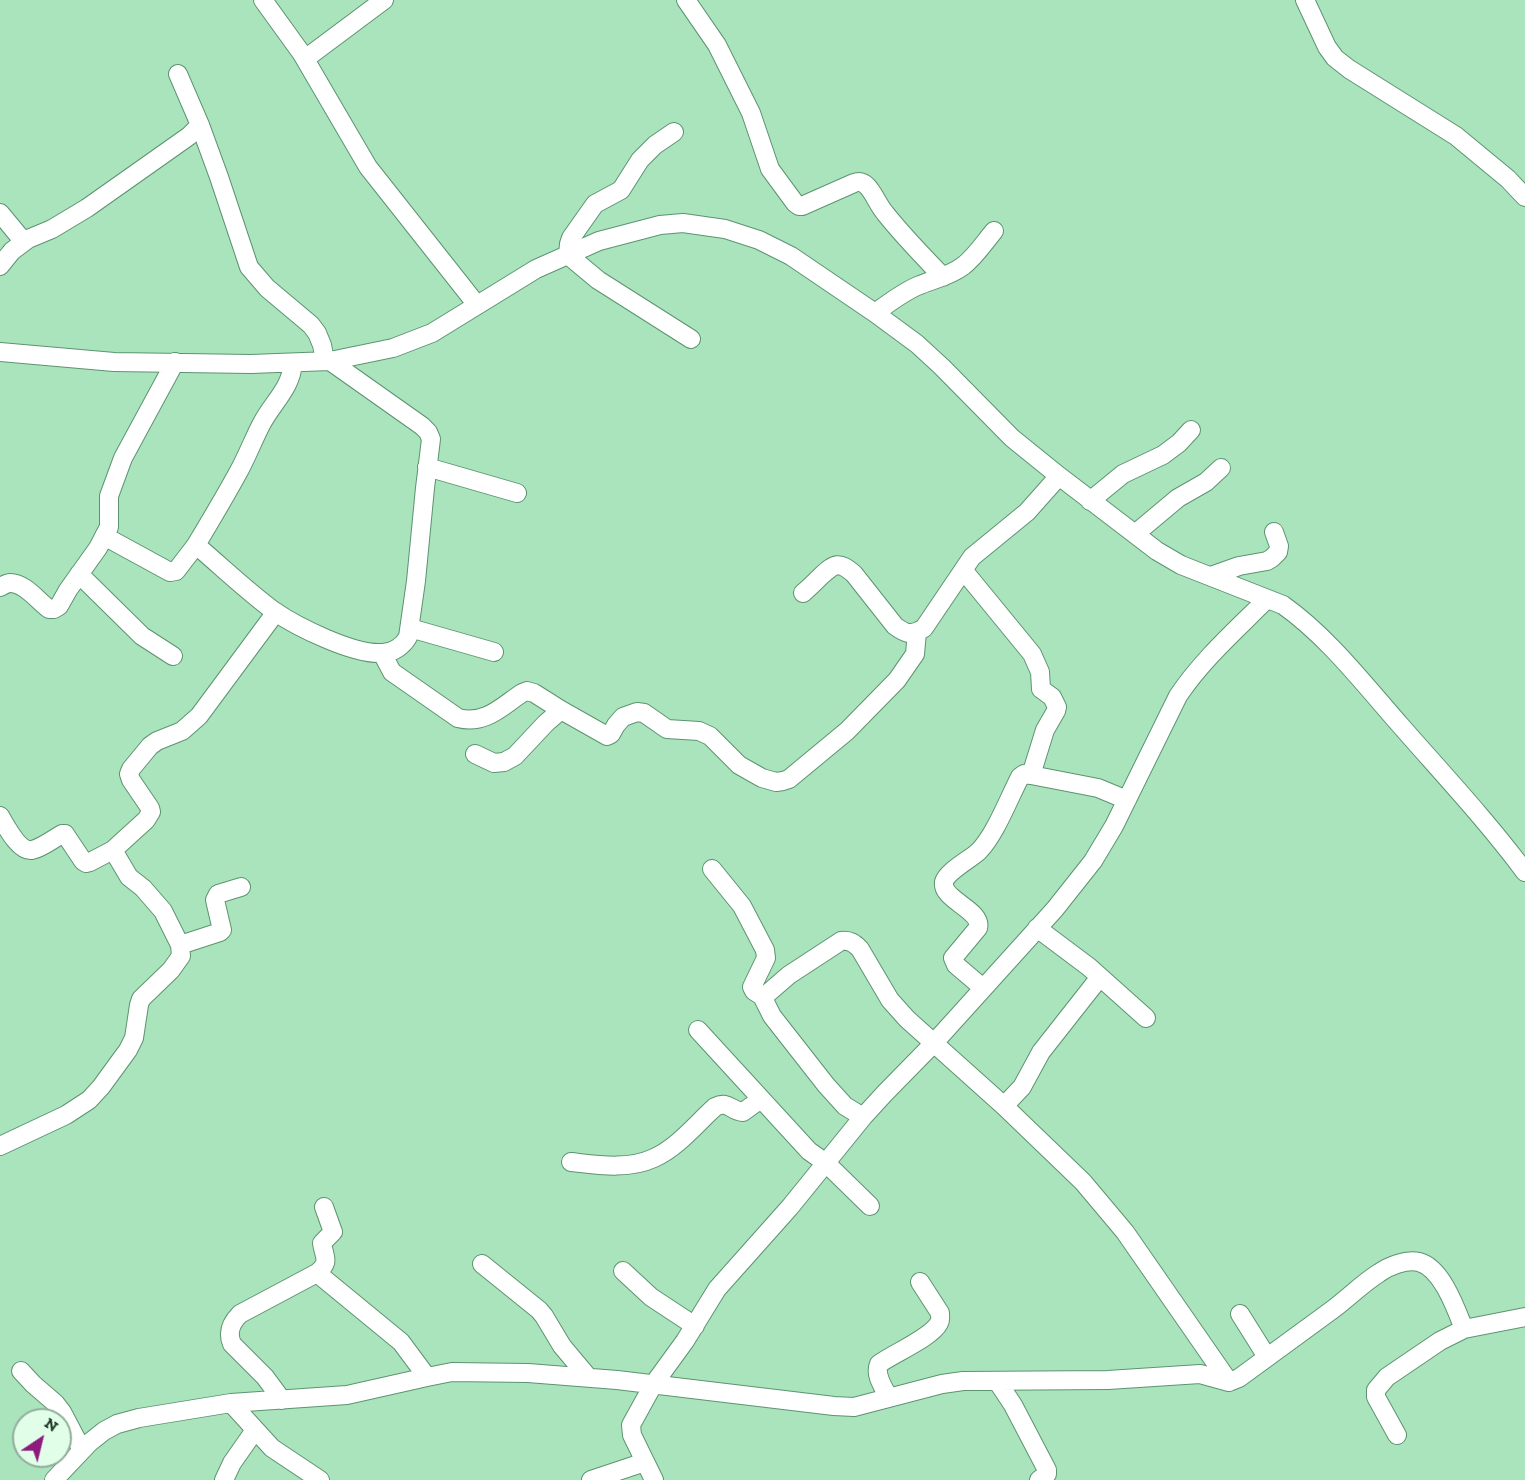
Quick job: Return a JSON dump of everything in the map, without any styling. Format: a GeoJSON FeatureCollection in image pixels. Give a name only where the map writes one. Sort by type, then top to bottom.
{"type":"FeatureCollection","features":[{"type":"Feature","properties":{"kind":"street"},"geometry":{"type":"LineString","coordinates":[[263,0],[305,59],[368,167],[477,305]]}},
{"type":"Feature","properties":{"kind":"street"},"geometry":{"type":"LineString","coordinates":[[305,59],[384,0]]}},
{"type":"Feature","properties":{"kind":"street"},"geometry":{"type":"LineString","coordinates":[[686,0],[717,45],[747,103],[770,169],[796,205],[802,206],[854,183],[863,183],[868,186],[883,211],[916,250],[943,277]]}},
{"type":"Feature","properties":{"kind":"street"},"geometry":{"type":"LineString","coordinates":[[1305,0],[1327,47],[1335,58],[1456,136],[1508,179],[1525,197]]}},
{"type":"Feature","properties":{"kind":"street"},"geometry":{"type":"LineString","coordinates":[[178,74],[200,124],[249,267],[267,288],[317,333],[327,361],[422,426],[431,439],[410,628],[404,644],[382,653],[354,650],[291,622],[260,600],[196,545]]}},
{"type":"Feature","properties":{"kind":"street"},"geometry":{"type":"LineString","coordinates":[[0,266],[12,251],[24,242],[52,229],[87,208],[181,141],[200,124]]}},
{"type":"Feature","properties":{"kind":"street"},"geometry":{"type":"LineString","coordinates":[[568,255],[571,238],[595,204],[621,190],[647,152],[674,132]]}},
{"type":"Feature","properties":{"kind":"street"},"geometry":{"type":"LineString","coordinates":[[0,213],[24,242]]}},
{"type":"Feature","properties":{"kind":"street"},"geometry":{"type":"LineString","coordinates":[[0,352],[114,362],[251,364],[327,361],[393,348],[432,333],[536,269],[599,241],[660,225],[683,223],[725,229],[759,240],[791,256],[917,344],[1012,438],[1059,477],[1157,551],[1181,565],[1283,605],[1293,612],[1332,648],[1522,863]]}},
{"type":"Feature","properties":{"kind":"street"},"geometry":{"type":"LineString","coordinates":[[875,313],[918,285],[943,277],[964,265],[994,231]]}},
{"type":"Feature","properties":{"kind":"street"},"geometry":{"type":"LineString","coordinates":[[568,255],[598,280],[691,339]]}},
{"type":"Feature","properties":{"kind":"street"},"geometry":{"type":"LineString","coordinates":[[0,587],[9,583],[16,584],[46,607],[54,609],[59,606],[105,536],[109,527],[109,496],[123,458],[175,362]]}},
{"type":"Feature","properties":{"kind":"street"},"geometry":{"type":"LineString","coordinates":[[105,536],[170,572],[176,571],[196,545],[240,469],[262,423],[287,386],[293,363]]}},
{"type":"Feature","properties":{"kind":"street"},"geometry":{"type":"LineString","coordinates":[[1090,501],[1123,474],[1163,455],[1191,430]]}},
{"type":"Feature","properties":{"kind":"street"},"geometry":{"type":"LineString","coordinates":[[427,467],[518,493]]}},
{"type":"Feature","properties":{"kind":"street"},"geometry":{"type":"LineString","coordinates":[[1135,534],[1179,498],[1206,482],[1221,468]]}},
{"type":"Feature","properties":{"kind":"street"},"geometry":{"type":"LineString","coordinates":[[802,593],[831,566],[839,564],[854,574],[895,626],[910,634],[917,632],[924,628],[976,552],[1028,512],[1059,477]]}},
{"type":"Feature","properties":{"kind":"street"},"geometry":{"type":"LineString","coordinates":[[1211,576],[1272,558],[1278,552],[1279,546],[1275,532]]}},
{"type":"Feature","properties":{"kind":"street"},"geometry":{"type":"LineString","coordinates":[[963,571],[1032,654],[1040,672],[1041,689],[1052,697],[1057,707],[1046,730],[1031,775]]}},
{"type":"Feature","properties":{"kind":"street"},"geometry":{"type":"LineString","coordinates":[[79,574],[142,636],[173,656]]}},
{"type":"Feature","properties":{"kind":"street"},"geometry":{"type":"LineString","coordinates":[[654,1480],[632,1435],[632,1425],[653,1385],[695,1326],[717,1289],[863,1117],[933,1044],[1054,909],[1093,861],[1114,826],[1178,696],[1203,664],[1267,599]]}},
{"type":"Feature","properties":{"kind":"street"},"geometry":{"type":"LineString","coordinates":[[0,816],[15,839],[27,850],[33,850],[62,834],[67,836],[83,861],[86,862],[113,849],[146,820],[151,812],[131,780],[129,774],[131,770],[150,746],[182,730],[199,716],[276,612]]}},
{"type":"Feature","properties":{"kind":"street"},"geometry":{"type":"LineString","coordinates":[[410,628],[494,652]]}},
{"type":"Feature","properties":{"kind":"street"},"geometry":{"type":"LineString","coordinates":[[382,653],[392,672],[458,718],[469,721],[480,719],[527,692],[534,693],[607,736],[623,717],[637,712],[644,713],[668,729],[699,731],[710,736],[739,765],[762,778],[783,782],[847,731],[897,680],[915,654],[917,632]]}},
{"type":"Feature","properties":{"kind":"street"},"geometry":{"type":"LineString","coordinates":[[475,754],[494,763],[504,762],[515,756],[561,710]]}},
{"type":"Feature","properties":{"kind":"street"},"geometry":{"type":"LineString","coordinates":[[983,988],[956,965],[953,958],[979,924],[975,916],[945,889],[944,884],[951,872],[981,849],[989,838],[1020,777],[1024,774],[1098,788],[1127,800]]}},
{"type":"Feature","properties":{"kind":"street"},"geometry":{"type":"LineString","coordinates":[[0,1146],[66,1115],[89,1100],[101,1088],[134,1038],[141,999],[171,970],[181,956],[180,945],[163,911],[143,888],[129,877],[113,849]]}},
{"type":"Feature","properties":{"kind":"street"},"geometry":{"type":"LineString","coordinates":[[712,869],[742,906],[765,950],[766,958],[752,987],[754,991],[762,996],[772,1016],[826,1085],[845,1106],[863,1117]]}},
{"type":"Feature","properties":{"kind":"street"},"geometry":{"type":"LineString","coordinates":[[180,945],[220,932],[222,930],[216,897],[218,894],[241,887]]}},
{"type":"Feature","properties":{"kind":"street"},"geometry":{"type":"LineString","coordinates":[[1037,928],[1100,977],[1146,1018]]}},
{"type":"Feature","properties":{"kind":"street"},"geometry":{"type":"LineString","coordinates":[[762,996],[789,975],[841,941],[853,943],[860,949],[890,1000],[933,1044],[1076,1175],[1125,1232],[1229,1382]]}},
{"type":"Feature","properties":{"kind":"street"},"geometry":{"type":"LineString","coordinates":[[1004,1107],[1022,1087],[1041,1052],[1100,977]]}},
{"type":"Feature","properties":{"kind":"street"},"geometry":{"type":"LineString","coordinates":[[698,1030],[809,1151],[826,1163],[870,1206]]}},
{"type":"Feature","properties":{"kind":"street"},"geometry":{"type":"LineString","coordinates":[[571,1162],[608,1166],[630,1165],[654,1159],[675,1145],[715,1107],[726,1104],[743,1112],[761,1099]]}},
{"type":"Feature","properties":{"kind":"street"},"geometry":{"type":"LineString","coordinates":[[282,1400],[265,1377],[232,1344],[230,1328],[240,1314],[317,1273],[326,1263],[322,1243],[333,1232],[324,1207]]}},
{"type":"Feature","properties":{"kind":"street"},"geometry":{"type":"LineString","coordinates":[[54,1480],[82,1450],[104,1431],[117,1424],[139,1418],[231,1403],[347,1395],[452,1372],[588,1377],[854,1407],[963,1381],[1108,1380],[1200,1374],[1229,1382],[1239,1378],[1380,1272],[1409,1262],[1419,1262],[1436,1273],[1454,1303],[1464,1329]]}},
{"type":"Feature","properties":{"kind":"street"},"geometry":{"type":"LineString","coordinates":[[482,1264],[539,1310],[562,1346],[588,1377]]}},
{"type":"Feature","properties":{"kind":"street"},"geometry":{"type":"LineString","coordinates":[[623,1271],[651,1297],[695,1326]]}},
{"type":"Feature","properties":{"kind":"street"},"geometry":{"type":"LineString","coordinates":[[317,1273],[401,1342],[427,1377]]}},
{"type":"Feature","properties":{"kind":"street"},"geometry":{"type":"LineString","coordinates":[[889,1398],[877,1374],[879,1364],[930,1332],[940,1320],[940,1314],[920,1282]]}},
{"type":"Feature","properties":{"kind":"street"},"geometry":{"type":"LineString","coordinates":[[1240,1314],[1267,1357]]}},
{"type":"Feature","properties":{"kind":"street"},"geometry":{"type":"LineString","coordinates":[[1397,1435],[1376,1397],[1376,1390],[1387,1377],[1440,1341],[1464,1329],[1525,1317]]}},
{"type":"Feature","properties":{"kind":"street"},"geometry":{"type":"LineString","coordinates":[[21,1371],[62,1412],[82,1450]]}},
{"type":"Feature","properties":{"kind":"street"},"geometry":{"type":"LineString","coordinates":[[997,1382],[1013,1405],[1047,1470],[1047,1474],[1039,1480]]}},
{"type":"Feature","properties":{"kind":"street"},"geometry":{"type":"LineString","coordinates":[[231,1403],[295,1473],[320,1480]]}},
{"type":"Feature","properties":{"kind":"street"},"geometry":{"type":"LineString","coordinates":[[224,1480],[255,1430]]}},
{"type":"Feature","properties":{"kind":"street"},"geometry":{"type":"LineString","coordinates":[[591,1480],[645,1462]]}}]}
